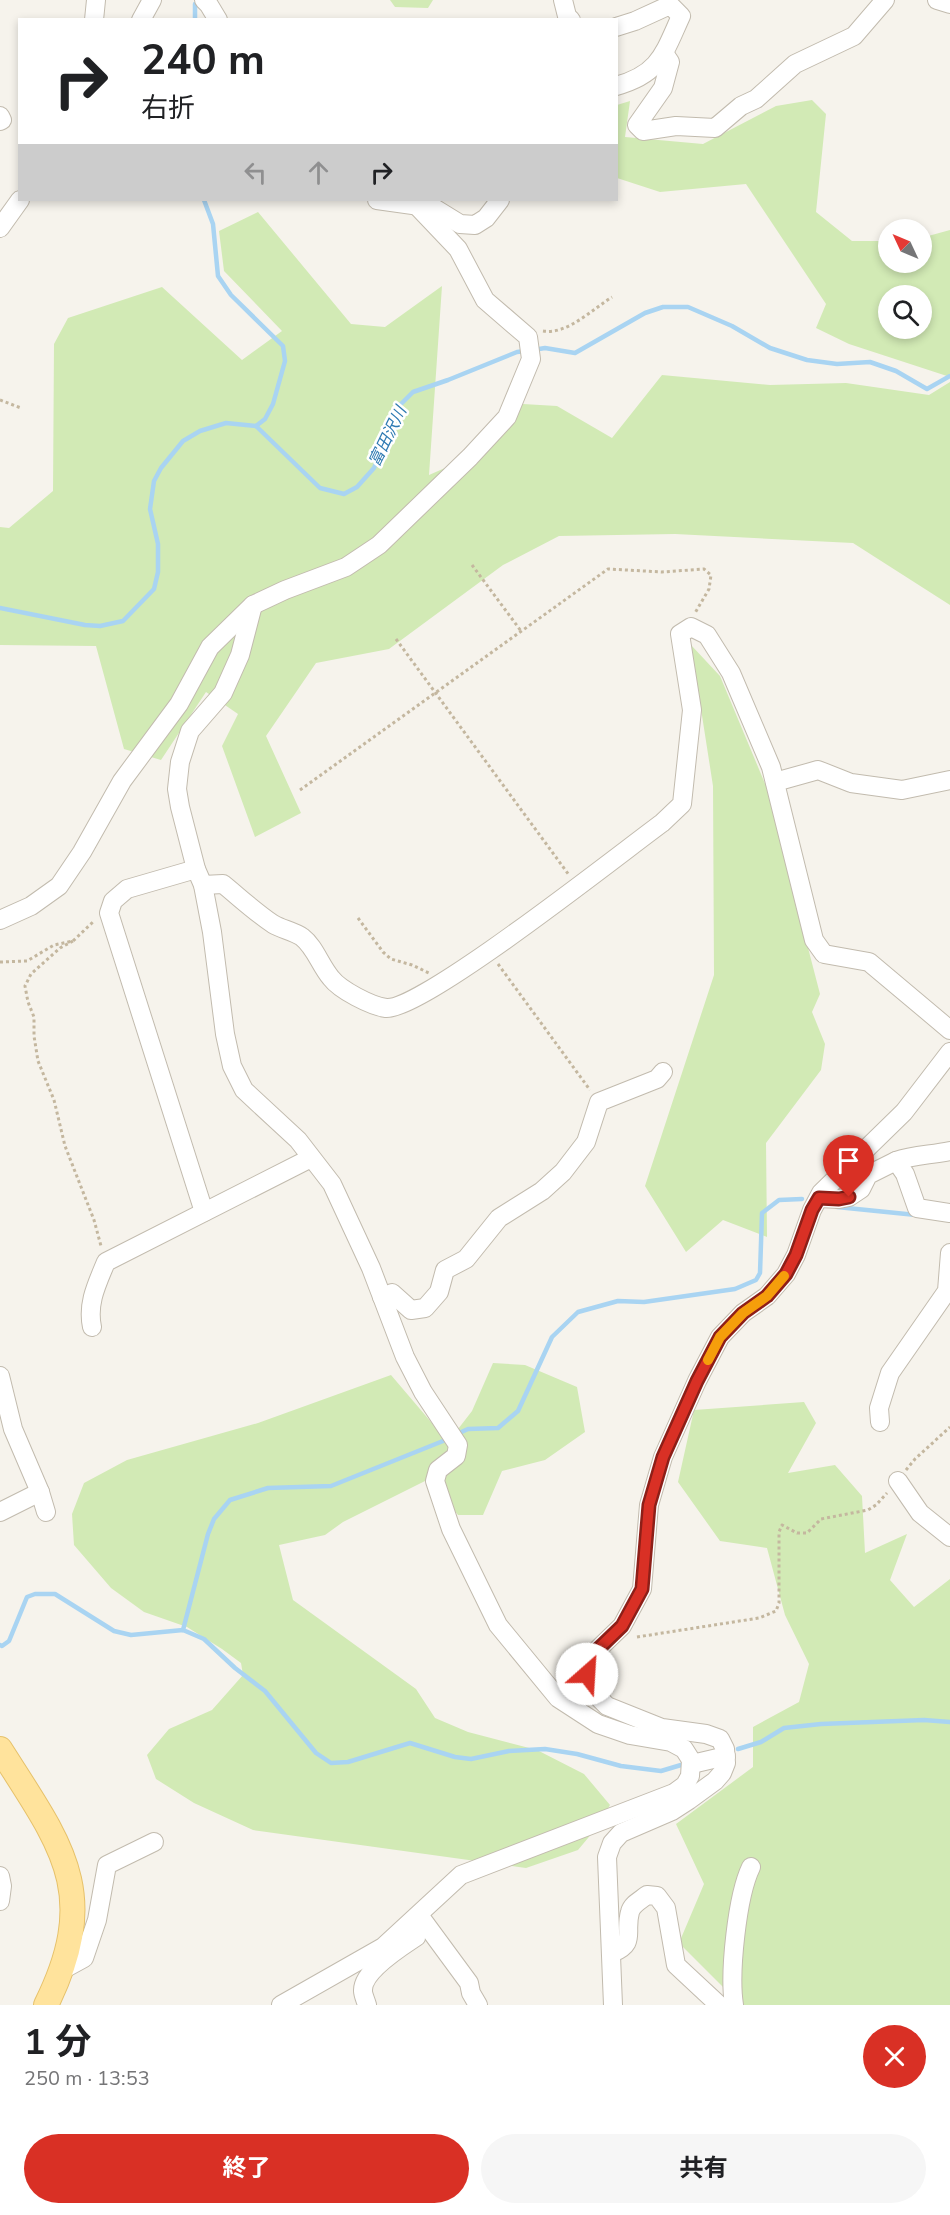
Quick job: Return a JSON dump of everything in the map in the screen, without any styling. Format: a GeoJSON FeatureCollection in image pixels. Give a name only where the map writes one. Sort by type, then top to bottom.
{"type":"FeatureCollection","features":[{"type":"Feature","properties":{"kind":"main road"},"geometry":{"type":"LineString","coordinates":[[0,1749],[42,1814],[69,1872],[74,1903],[72,1931],[62,1970],[46,2005]]}},
{"type":"Feature","properties":{"kind":"street"},"geometry":{"type":"LineString","coordinates":[[94,18],[96,0]]}},
{"type":"Feature","properties":{"kind":"street"},"geometry":{"type":"LineString","coordinates":[[142,18],[152,0]]}},
{"type":"Feature","properties":{"kind":"street"},"geometry":{"type":"LineString","coordinates":[[204,0],[217,18]]}},
{"type":"Feature","properties":{"kind":"street"},"geometry":{"type":"LineString","coordinates":[[563,0],[569,18]]}},
{"type":"Feature","properties":{"kind":"street"},"geometry":{"type":"LineString","coordinates":[[664,53],[670,62],[663,88],[637,125],[644,131],[676,126],[715,128],[741,106],[756,99],[795,64],[854,36],[885,0]]}},
{"type":"Feature","properties":{"kind":"street"},"geometry":{"type":"LineString","coordinates":[[937,0],[950,4]]}},
{"type":"Feature","properties":{"kind":"street"},"geometry":{"type":"LineString","coordinates":[[618,26],[670,5],[681,16],[655,67],[638,80],[618,85]]}},
{"type":"Feature","properties":{"kind":"street"},"geometry":{"type":"LineString","coordinates":[[0,116],[2,120],[0,121]]}},
{"type":"Feature","properties":{"kind":"street"},"geometry":{"type":"LineString","coordinates":[[0,211],[18,200]]}},
{"type":"Feature","properties":{"kind":"street"},"geometry":{"type":"LineString","coordinates":[[0,228],[19,201]]}},
{"type":"Feature","properties":{"kind":"street"},"geometry":{"type":"LineString","coordinates":[[396,201],[419,208],[434,208],[460,224],[475,225],[486,218],[499,201]]}},
{"type":"Feature","properties":{"kind":"street"},"geometry":{"type":"LineString","coordinates":[[0,920],[31,906],[59,886],[82,852],[122,781],[179,704],[210,647],[253,604],[346,567],[379,545],[470,457],[507,417],[531,359],[528,337],[485,300],[458,249],[419,208]]}},
{"type":"Feature","properties":{"kind":"street"},"geometry":{"type":"LineString","coordinates":[[253,604],[240,655],[223,693],[190,730],[180,762],[177,789],[212,932],[225,1034],[236,1077],[244,1090],[298,1140],[332,1184],[382,1297],[405,1357],[423,1392],[453,1438],[456,1456],[438,1470],[435,1480],[451,1529],[498,1625],[558,1698],[598,1724],[630,1735],[671,1742],[688,1755],[692,1764],[690,1776],[685,1785],[674,1793],[461,1875],[383,1947],[281,2005]]}},
{"type":"Feature","properties":{"kind":"street"},"geometry":{"type":"LineString","coordinates":[[204,1212],[109,913],[113,901],[127,889],[199,877],[223,884],[275,925],[302,937],[314,951],[331,979],[346,991],[388,1008],[412,1001],[488,951],[662,823],[682,804],[692,710],[680,634],[691,627],[707,635],[731,673],[771,767],[814,940],[824,954],[869,962],[950,1030]]}},
{"type":"Feature","properties":{"kind":"street"},"geometry":{"type":"LineString","coordinates":[[775,782],[818,770],[851,783],[902,790],[950,780]]}},
{"type":"Feature","properties":{"kind":"street"},"geometry":{"type":"LineString","coordinates":[[613,2005],[607,1857],[612,1843],[621,1833],[672,1811],[706,1788],[722,1773],[726,1756],[723,1743],[714,1736],[662,1728],[607,1706],[593,1692],[587,1674],[593,1654],[622,1626],[642,1589],[649,1505],[663,1457],[697,1381],[720,1337],[743,1313],[767,1296],[786,1274],[821,1193],[904,1112],[950,1052]]}},
{"type":"Feature","properties":{"kind":"street"},"geometry":{"type":"LineString","coordinates":[[382,1297],[392,1293],[411,1310],[425,1308],[439,1292],[445,1270],[466,1259],[499,1218],[542,1191],[563,1172],[586,1142],[599,1102],[657,1079],[663,1072]]}},
{"type":"Feature","properties":{"kind":"street"},"geometry":{"type":"LineString","coordinates":[[819,1198],[849,1197],[861,1189],[868,1174],[896,1161],[912,1155],[927,1156],[950,1151]]}},
{"type":"Feature","properties":{"kind":"street"},"geometry":{"type":"LineString","coordinates":[[92,1326],[89,1312],[106,1262],[311,1158]]}},
{"type":"Feature","properties":{"kind":"street"},"geometry":{"type":"LineString","coordinates":[[896,1161],[905,1174],[917,1208],[950,1213]]}},
{"type":"Feature","properties":{"kind":"street"},"geometry":{"type":"LineString","coordinates":[[880,1422],[879,1408],[890,1373],[948,1291],[950,1253]]}},
{"type":"Feature","properties":{"kind":"street"},"geometry":{"type":"LineString","coordinates":[[0,1376],[13,1429],[40,1492],[46,1512]]}},
{"type":"Feature","properties":{"kind":"street"},"geometry":{"type":"LineString","coordinates":[[898,1481],[920,1513],[950,1536]]}},
{"type":"Feature","properties":{"kind":"street"},"geometry":{"type":"LineString","coordinates":[[0,1512],[40,1492]]}},
{"type":"Feature","properties":{"kind":"street"},"geometry":{"type":"LineString","coordinates":[[692,1764],[726,1756]]}},
{"type":"Feature","properties":{"kind":"street"},"geometry":{"type":"LineString","coordinates":[[62,1970],[84,1958],[97,1920],[107,1864],[153,1842]]}},
{"type":"Feature","properties":{"kind":"street"},"geometry":{"type":"LineString","coordinates":[[734,2005],[731,1985],[734,1960],[744,1882],[751,1867]]}},
{"type":"Feature","properties":{"kind":"street"},"geometry":{"type":"LineString","coordinates":[[0,1876],[2,1886],[0,1901]]}},
{"type":"Feature","properties":{"kind":"street"},"geometry":{"type":"LineString","coordinates":[[612,1953],[627,1944],[630,1911],[635,1904],[647,1895],[657,1896],[666,1908],[676,1965],[718,2005]]}},
{"type":"Feature","properties":{"kind":"street"},"geometry":{"type":"LineString","coordinates":[[367,2005],[363,1990],[368,1976],[384,1960],[416,1937],[416,1918]]}},
{"type":"Feature","properties":{"kind":"street"},"geometry":{"type":"LineString","coordinates":[[416,1918],[468,1983],[478,2005]]}},
{"type":"Feature","properties":{"kind":"path"},"geometry":{"type":"LineString","coordinates":[[514,326],[548,332],[567,326],[612,297]]}},
{"type":"Feature","properties":{"kind":"path"},"geometry":{"type":"LineString","coordinates":[[0,400],[21,408]]}},
{"type":"Feature","properties":{"kind":"path"},"geometry":{"type":"LineString","coordinates":[[472,565],[521,631]]}},
{"type":"Feature","properties":{"kind":"path"},"geometry":{"type":"LineString","coordinates":[[300,790],[608,569],[662,572],[704,568],[711,575],[709,589],[695,611],[691,627]]}},
{"type":"Feature","properties":{"kind":"path"},"geometry":{"type":"LineString","coordinates":[[396,639],[577,886]]}},
{"type":"Feature","properties":{"kind":"path"},"geometry":{"type":"LineString","coordinates":[[106,1262],[94,1220],[65,1146],[54,1100],[38,1061],[34,1017],[24,986],[31,974],[111,905]]}},
{"type":"Feature","properties":{"kind":"path"},"geometry":{"type":"LineString","coordinates":[[358,918],[383,952],[391,959],[412,965],[442,982]]}},
{"type":"Feature","properties":{"kind":"path"},"geometry":{"type":"LineString","coordinates":[[0,962],[27,960],[54,945],[73,940]]}},
{"type":"Feature","properties":{"kind":"path"},"geometry":{"type":"LineString","coordinates":[[488,951],[599,1102]]}},
{"type":"Feature","properties":{"kind":"path"},"geometry":{"type":"LineString","coordinates":[[637,1637],[759,1618],[776,1611],[779,1603],[779,1532],[782,1525],[797,1533],[807,1533],[820,1519],[868,1510],[876,1505],[915,1459],[950,1427]]}},
{"type":"Feature","properties":{"kind":"green space"},"geometry":{"type":"Polygon","coordinates":[[[390,0],[433,0],[428,8],[395,7],[390,0]]]}},
{"type":"Feature","properties":{"kind":"green space"},"geometry":{"type":"Polygon","coordinates":[[[812,100],[826,114],[816,212],[852,241],[878,241],[878,273],[932,273],[932,235],[950,230],[950,377],[849,344],[816,328],[826,304],[746,184],[660,192],[618,178],[618,105],[630,101],[625,137],[703,144],[776,106],[812,100]]]}},
{"type":"Feature","properties":{"kind":"green space"},"geometry":{"type":"Polygon","coordinates":[[[258,212],[351,324],[385,327],[442,286],[429,475],[470,457],[523,404],[557,406],[612,438],[662,375],[770,385],[846,383],[929,395],[950,382],[950,605],[853,543],[675,534],[559,536],[503,565],[389,649],[316,663],[266,736],[301,813],[255,837],[222,746],[238,714],[206,692],[161,760],[124,749],[96,646],[0,645],[0,527],[9,528],[53,491],[54,344],[68,318],[162,287],[242,360],[282,331],[224,271],[219,231],[258,212]]]}},
{"type":"Feature","properties":{"kind":"green space"},"geometry":{"type":"Polygon","coordinates":[[[691,645],[720,676],[766,786],[820,994],[812,1012],[825,1044],[821,1070],[766,1143],[767,1237],[723,1220],[686,1252],[645,1186],[714,975],[713,786],[691,645]]]}},
{"type":"Feature","properties":{"kind":"green space"},"geometry":{"type":"Polygon","coordinates":[[[493,1363],[525,1365],[577,1387],[585,1432],[545,1460],[502,1471],[483,1515],[458,1515],[429,1479],[343,1522],[325,1535],[279,1545],[293,1600],[416,1689],[435,1718],[468,1732],[537,1750],[584,1774],[610,1805],[598,1826],[578,1850],[526,1868],[253,1830],[194,1803],[156,1779],[147,1755],[169,1729],[212,1710],[243,1675],[241,1663],[187,1627],[144,1612],[111,1588],[74,1545],[72,1514],[84,1483],[127,1460],[258,1423],[391,1375],[448,1442],[472,1411],[493,1363]]]}},
{"type":"Feature","properties":{"kind":"green space"},"geometry":{"type":"Polygon","coordinates":[[[804,1402],[816,1423],[788,1473],[835,1465],[862,1496],[865,1553],[907,1534],[890,1580],[914,1607],[950,1579],[950,2005],[734,2005],[733,1997],[679,1943],[704,1884],[676,1824],[753,1767],[753,1727],[799,1702],[809,1664],[785,1615],[767,1548],[720,1541],[678,1482],[694,1410],[804,1402]]]}},
{"type":"Feature","properties":{"kind":"waterway"},"geometry":{"type":"LineString","coordinates":[[195,4],[195,18]]}},
{"type":"Feature","properties":{"kind":"waterway"},"geometry":{"type":"LineString","coordinates":[[204,201],[213,224],[218,276],[231,295],[283,346],[285,361],[273,404],[265,419],[256,426]]}},
{"type":"Feature","properties":{"kind":"waterway","name":"富田沢川"},"geometry":{"type":"LineString","coordinates":[[533,350],[545,348],[575,353],[645,313],[663,307],[688,307],[732,326],[770,348],[807,360],[837,364],[870,362],[896,371],[927,389],[950,376]]}},
{"type":"Feature","properties":{"kind":"waterway","name":"富田沢川"},"geometry":{"type":"LineString","coordinates":[[0,608],[85,625],[100,626],[123,621],[154,589],[158,572],[158,544],[150,509],[154,481],[161,468],[183,441],[200,431],[226,423],[256,426],[320,488],[344,494],[357,487],[374,468],[400,405],[413,392],[517,352],[525,351]]}},
{"type":"Feature","properties":{"kind":"waterway"},"geometry":{"type":"LineString","coordinates":[[455,1435],[468,1429],[498,1428],[518,1411],[552,1337],[578,1312],[618,1301],[644,1302],[735,1289],[756,1280],[760,1273],[762,1213],[779,1200],[802,1199]]}},
{"type":"Feature","properties":{"kind":"waterway"},"geometry":{"type":"LineString","coordinates":[[837,1207],[916,1215]]}},
{"type":"Feature","properties":{"kind":"waterway"},"geometry":{"type":"LineString","coordinates":[[183,1630],[208,1534],[214,1519],[230,1500],[268,1488],[331,1486],[448,1439]]}},
{"type":"Feature","properties":{"kind":"waterway"},"geometry":{"type":"LineString","coordinates":[[0,1645],[9,1641],[27,1597],[35,1594],[55,1594],[114,1631],[131,1635],[183,1630],[204,1639],[235,1668],[265,1691],[316,1753],[331,1763],[348,1762],[410,1743],[455,1757],[471,1759],[509,1751],[545,1749],[577,1754],[621,1766],[661,1771],[681,1765]]}},
{"type":"Feature","properties":{"kind":"waterway"},"geometry":{"type":"LineString","coordinates":[[738,1749],[761,1742],[784,1728],[821,1724],[924,1720],[950,1722]]}},
{"type":"Feature","properties":{"kind":"slow traffic"},"geometry":{"type":"LineString","coordinates":[[708,1360],[720,1337],[743,1313],[767,1296],[784,1276]]}},
{"type":"Feature","properties":{"kind":"route"},"geometry":{"type":"LineString","coordinates":[[587,1674],[593,1654],[622,1626],[642,1589],[649,1505],[663,1457],[697,1381],[720,1337],[743,1313],[767,1296],[786,1274],[819,1198],[849,1197]]}}]}
